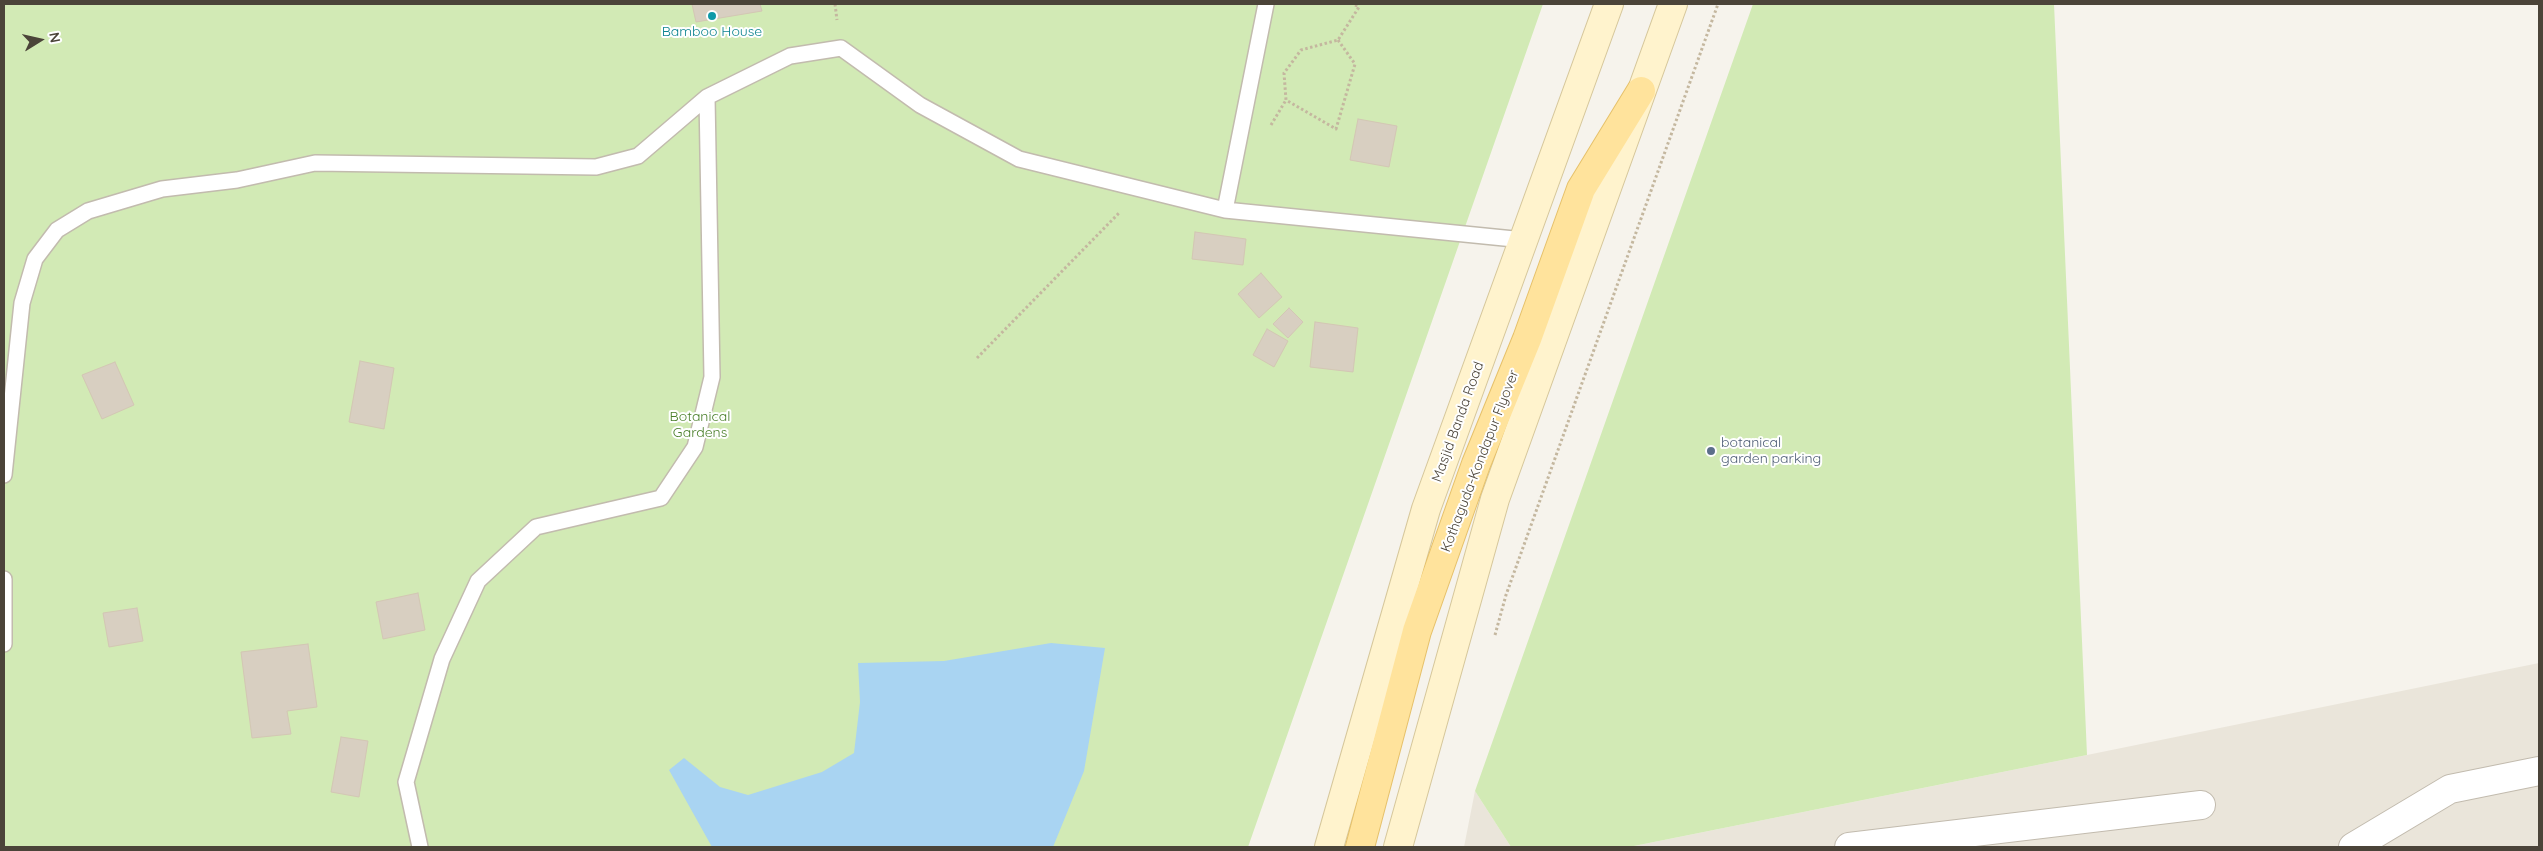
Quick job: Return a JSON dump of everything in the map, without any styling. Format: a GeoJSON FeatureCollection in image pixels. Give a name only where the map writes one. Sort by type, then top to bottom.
{"type":"FeatureCollection","features":[{"type":"Feature","properties":{"kind":"main road","name":"Masjid Banda Road"},"geometry":{"type":"LineString","coordinates":[[1329,847],[1426,509],[1609,4]]}},
{"type":"Feature","properties":{"kind":"main road"},"geometry":{"type":"LineString","coordinates":[[1398,847],[1495,499],[1673,4]]}},
{"type":"Feature","properties":{"kind":"main road","name":"Kothaguda-Kondapur Flyover"},"geometry":{"type":"LineString","coordinates":[[1360,847],[1417,632],[1476,464],[1527,339],[1581,189],[1641,91]]}},
{"type":"Feature","properties":{"kind":"street"},"geometry":{"type":"LineString","coordinates":[[2354,847],[2450,789],[2539,771]]}},
{"type":"Feature","properties":{"kind":"street"},"geometry":{"type":"LineString","coordinates":[[1849,847],[2201,805]]}},
{"type":"Feature","properties":{"kind":"lane"},"geometry":{"type":"LineString","coordinates":[[1225,210],[1266,4]]}},
{"type":"Feature","properties":{"kind":"lane"},"geometry":{"type":"LineString","coordinates":[[4,475],[22,303],[35,259],[57,230],[88,211],[162,189],[237,180],[315,163],[596,167],[638,156],[707,97],[790,56],[841,48],[920,105],[1019,159],[1225,210],[1524,240]]}},
{"type":"Feature","properties":{"kind":"lane"},"geometry":{"type":"LineString","coordinates":[[420,847],[406,782],[442,659],[478,581],[536,527],[661,498],[695,447],[712,377],[707,97]]}},
{"type":"Feature","properties":{"kind":"lane"},"geometry":{"type":"LineString","coordinates":[[4,579],[4,644]]}},
{"type":"Feature","properties":{"kind":"path"},"geometry":{"type":"LineString","coordinates":[[1338,40],[1355,64],[1336,129],[1286,100],[1284,73],[1301,50],[1338,40],[1359,7],[1354,4]]}},
{"type":"Feature","properties":{"kind":"path"},"geometry":{"type":"LineString","coordinates":[[1493,641],[1506,594],[1718,4]]}},
{"type":"Feature","properties":{"kind":"path"},"geometry":{"type":"LineString","coordinates":[[976,358],[1142,189]]}},
{"type":"Feature","properties":{"kind":"shaded area"},"geometry":{"type":"Polygon","coordinates":[[[2539,663],[2539,847],[1629,847],[2087,755],[2539,663]]]}},
{"type":"Feature","properties":{"kind":"shaded area"},"geometry":{"type":"Polygon","coordinates":[[[1475,791],[1511,847],[1464,847],[1475,791]]]}},
{"type":"Feature","properties":{"kind":"green space","name":"Botanical Gardens"},"geometry":{"type":"Polygon","coordinates":[[[4,4],[1543,4],[1248,847],[4,847],[4,4]]]}},
{"type":"Feature","properties":{"kind":"green space"},"geometry":{"type":"Polygon","coordinates":[[[1753,4],[2054,4],[2087,755],[1629,847],[1511,847],[1475,791],[1753,4]]]}},
{"type":"Feature","properties":{"kind":"water"},"geometry":{"type":"Polygon","coordinates":[[[1051,643],[1105,648],[1084,771],[1053,847],[712,847],[669,770],[684,758],[720,787],[748,795],[822,772],[854,753],[860,702],[858,663],[944,661],[1051,643]]]}},
{"type":"Feature","properties":{"kind":"building","name":"Bamboo House"},"geometry":{"type":"Polygon","coordinates":[[[692,4],[760,4],[762,11],[696,22],[692,4]]]}},
{"type":"Feature","properties":{"kind":"building"},"geometry":{"type":"Polygon","coordinates":[[[1358,119],[1397,126],[1389,167],[1350,160],[1358,119]]]}},
{"type":"Feature","properties":{"kind":"building"},"geometry":{"type":"Polygon","coordinates":[[[1195,232],[1246,239],[1243,265],[1192,259],[1195,232]]]}},
{"type":"Feature","properties":{"kind":"building"},"geometry":{"type":"Polygon","coordinates":[[[1261,273],[1282,297],[1259,318],[1238,294],[1261,273]]]}},
{"type":"Feature","properties":{"kind":"building"},"geometry":{"type":"Polygon","coordinates":[[[1289,308],[1303,322],[1288,338],[1273,324],[1289,308]]]}},
{"type":"Feature","properties":{"kind":"building"},"geometry":{"type":"Polygon","coordinates":[[[1315,322],[1358,328],[1353,372],[1310,367],[1315,322]]]}},
{"type":"Feature","properties":{"kind":"building"},"geometry":{"type":"Polygon","coordinates":[[[1267,329],[1288,341],[1274,367],[1253,355],[1267,329]]]}},
{"type":"Feature","properties":{"kind":"building"},"geometry":{"type":"Polygon","coordinates":[[[360,361],[394,368],[384,429],[349,422],[360,361]]]}},
{"type":"Feature","properties":{"kind":"building"},"geometry":{"type":"Polygon","coordinates":[[[115,362],[134,405],[102,419],[82,375],[115,362]]]}},
{"type":"Feature","properties":{"kind":"building"},"geometry":{"type":"Polygon","coordinates":[[[418,593],[425,630],[383,639],[376,602],[418,593]]]}},
{"type":"Feature","properties":{"kind":"building"},"geometry":{"type":"Polygon","coordinates":[[[137,608],[143,641],[109,647],[103,613],[137,608]]]}},
{"type":"Feature","properties":{"kind":"building"},"geometry":{"type":"Polygon","coordinates":[[[308,644],[317,707],[287,711],[291,734],[252,738],[241,652],[308,644]]]}},
{"type":"Feature","properties":{"kind":"building"},"geometry":{"type":"Polygon","coordinates":[[[341,737],[368,741],[359,797],[331,792],[341,737]]]}},
{"type":"Feature","properties":{"kind":"place","name":"Bamboo House"},"geometry":{"type":"Point","coordinates":[712,16]}},
{"type":"Feature","properties":{"kind":"place","name":"botanical garden parking"},"geometry":{"type":"Point","coordinates":[1711,451]}}]}
